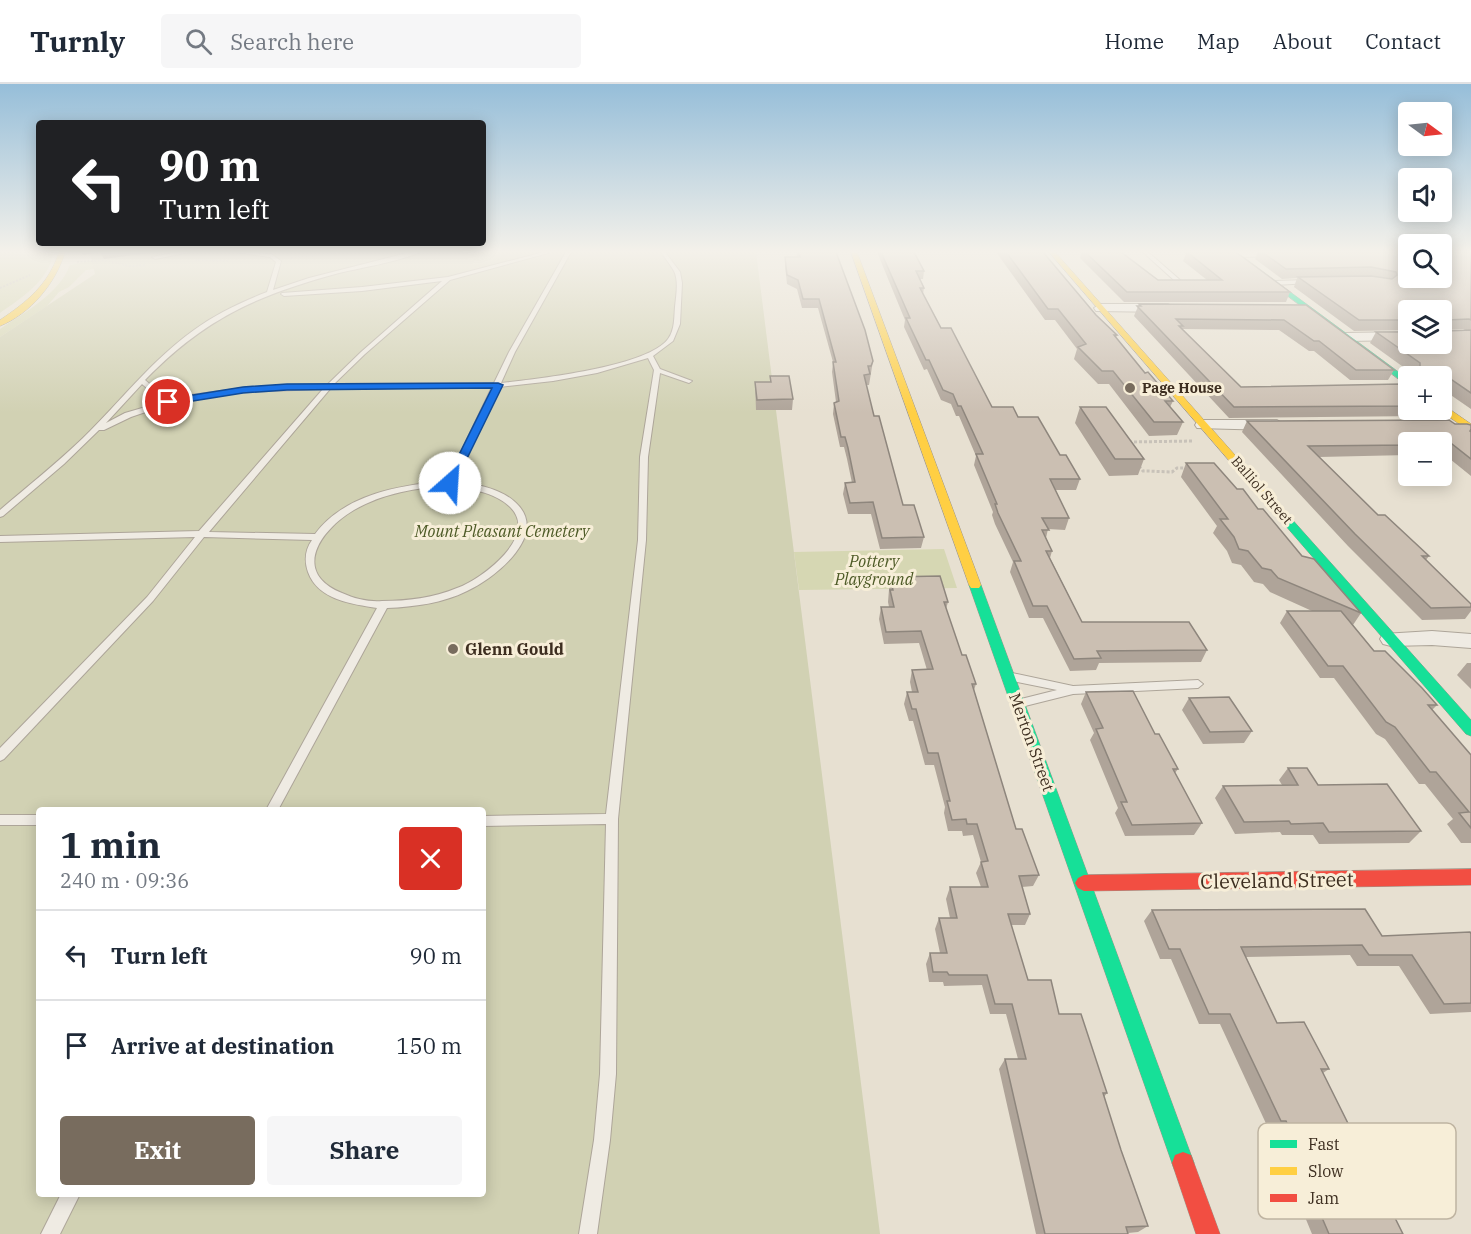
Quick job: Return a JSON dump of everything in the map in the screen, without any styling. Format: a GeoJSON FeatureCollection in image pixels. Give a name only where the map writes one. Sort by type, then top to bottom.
{"type":"FeatureCollection","features":[{"type":"Feature","properties":{"kind":"street"},"geometry":{"type":"LineString","coordinates":[[0,318],[20,306]]}},
{"type":"Feature","properties":{"kind":"street"},"geometry":{"type":"LineString","coordinates":[[0,324],[23,306]]}},
{"type":"Feature","properties":{"kind":"street","name":"Merton Street"},"geometry":{"type":"LineString","coordinates":[[874,306],[1084,883],[1208,1234]]}},
{"type":"Feature","properties":{"kind":"street","name":"Balliol Street"},"geometry":{"type":"LineString","coordinates":[[1098,306],[1199,432],[1391,639],[1471,730]]}},
{"type":"Feature","properties":{"kind":"street"},"geometry":{"type":"LineString","coordinates":[[1304,306],[1398,375]]}},
{"type":"Feature","properties":{"kind":"street"},"geometry":{"type":"LineString","coordinates":[[1100,308],[1186,308]]}},
{"type":"Feature","properties":{"kind":"street"},"geometry":{"type":"LineString","coordinates":[[1281,308],[1307,308]]}},
{"type":"Feature","properties":{"kind":"street"},"geometry":{"type":"LineString","coordinates":[[1346,336],[1398,336]]}},
{"type":"Feature","properties":{"kind":"street"},"geometry":{"type":"LineString","coordinates":[[1452,414],[1469,425]]}},
{"type":"Feature","properties":{"kind":"street"},"geometry":{"type":"LineString","coordinates":[[1437,424],[1469,425]]}},
{"type":"Feature","properties":{"kind":"street"},"geometry":{"type":"LineString","coordinates":[[1199,432],[1288,425]]}},
{"type":"Feature","properties":{"kind":"street"},"geometry":{"type":"LineString","coordinates":[[1391,639],[1432,638],[1471,641]]}},
{"type":"Feature","properties":{"kind":"street","name":"Cleveland Street"},"geometry":{"type":"LineString","coordinates":[[1084,883],[1471,877]]}},
{"type":"Feature","properties":{"kind":"lane"},"geometry":{"type":"LineString","coordinates":[[0,514],[64,460],[142,381],[200,328],[241,306]]}},
{"type":"Feature","properties":{"kind":"lane"},"geometry":{"type":"LineString","coordinates":[[0,756],[150,599],[202,534],[328,387],[417,306]]}},
{"type":"Feature","properties":{"kind":"lane"},"geometry":{"type":"LineString","coordinates":[[450,483],[512,352],[538,306]]}},
{"type":"Feature","properties":{"kind":"lane"},"geometry":{"type":"LineString","coordinates":[[94,431],[128,415],[183,398],[243,390],[498,385],[597,371],[650,355],[671,340],[677,324],[678,306]]}},
{"type":"Feature","properties":{"kind":"lane"},"geometry":{"type":"LineString","coordinates":[[588,1234],[602,1140],[608,1074],[612,819],[642,540],[644,457],[657,370],[650,355]]}},
{"type":"Feature","properties":{"kind":"lane"},"geometry":{"type":"LineString","coordinates":[[657,370],[689,381]]}},
{"type":"Feature","properties":{"kind":"lane"},"geometry":{"type":"LineString","coordinates":[[142,381],[157,394],[183,398]]}},
{"type":"Feature","properties":{"kind":"lane"},"geometry":{"type":"LineString","coordinates":[[450,483],[480,487],[504,497],[519,512],[523,531],[515,552],[494,573],[462,591],[423,602],[383,606],[351,601],[326,590],[312,575],[309,556],[317,537],[334,519],[359,503],[388,492],[419,485],[450,483]]}},
{"type":"Feature","properties":{"kind":"lane"},"geometry":{"type":"LineString","coordinates":[[0,539],[202,534],[317,537]]}},
{"type":"Feature","properties":{"kind":"lane"},"geometry":{"type":"LineString","coordinates":[[274,807],[383,606]]}},
{"type":"Feature","properties":{"kind":"lane"},"geometry":{"type":"LineString","coordinates":[[1009,677],[1073,690]]}},
{"type":"Feature","properties":{"kind":"lane"},"geometry":{"type":"LineString","coordinates":[[1018,704],[1073,690],[1198,684]]}},
{"type":"Feature","properties":{"kind":"lane"},"geometry":{"type":"LineString","coordinates":[[486,820],[612,819]]}},
{"type":"Feature","properties":{"kind":"lane"},"geometry":{"type":"LineString","coordinates":[[0,820],[36,820]]}},
{"type":"Feature","properties":{"kind":"lane"},"geometry":{"type":"LineString","coordinates":[[50,1234],[69,1197]]}},
{"type":"Feature","properties":{"kind":"path"},"geometry":{"type":"LineString","coordinates":[[1122,442],[1192,442],[1199,432]]}},
{"type":"Feature","properties":{"kind":"path"},"geometry":{"type":"LineString","coordinates":[[1137,463],[1143,471],[1172,472],[1177,468],[1188,468]]}},
{"type":"Feature","properties":{"kind":"green space"},"geometry":{"type":"Polygon","coordinates":[[[0,306],[10,306],[0,313],[0,306]]]}},
{"type":"Feature","properties":{"kind":"green space"},"geometry":{"type":"Polygon","coordinates":[[[34,306],[47,306],[0,337],[0,329],[34,306]]]}},
{"type":"Feature","properties":{"kind":"green space","name":"Mount Pleasant Cemetery"},"geometry":{"type":"Polygon","coordinates":[[[47,306],[763,306],[880,1234],[0,1234],[0,337],[47,306]]]}},
{"type":"Feature","properties":{"kind":"green space","name":"Pottery Playground"},"geometry":{"type":"Polygon","coordinates":[[[944,549],[957,588],[799,590],[794,552],[944,549]]]}},
{"type":"Feature","properties":{"kind":"building"},"geometry":{"type":"Polygon","coordinates":[[[821,306],[856,306],[873,361],[871,366],[868,366],[870,374],[864,375],[874,416],[879,416],[903,505],[914,505],[924,537],[882,538],[873,502],[850,503],[845,483],[855,482],[845,437],[841,437],[834,403],[839,401],[833,362],[836,362],[821,306]]]}},
{"type":"Feature","properties":{"kind":"building"},"geometry":{"type":"Polygon","coordinates":[[[905,306],[929,306],[941,328],[951,328],[992,407],[1013,407],[1018,417],[1038,417],[1060,455],[1066,455],[1080,479],[1050,479],[1069,518],[1042,518],[1049,530],[1042,530],[1052,551],[1046,551],[1082,622],[1189,622],[1207,650],[1097,651],[1101,658],[1074,659],[1047,606],[1033,606],[1014,561],[1021,561],[998,513],[995,504],[997,504],[976,454],[983,454],[961,406],[958,406],[953,394],[943,390],[929,360],[926,360],[906,318],[910,318],[905,306]]]}},
{"type":"Feature","properties":{"kind":"building"},"geometry":{"type":"Polygon","coordinates":[[[1046,306],[1088,306],[1117,335],[1114,335],[1145,373],[1148,372],[1173,401],[1165,401],[1183,422],[1154,422],[1113,371],[1102,371],[1078,347],[1086,344],[1058,309],[1048,309],[1046,306]]]}},
{"type":"Feature","properties":{"kind":"building"},"geometry":{"type":"Polygon","coordinates":[[[1137,306],[1307,306],[1394,370],[1356,370],[1319,341],[1314,341],[1284,320],[1176,319],[1183,326],[1179,326],[1241,387],[1398,384],[1398,406],[1234,407],[1137,306]]]}},
{"type":"Feature","properties":{"kind":"building"},"geometry":{"type":"Polygon","coordinates":[[[1339,306],[1398,306],[1398,320],[1359,320],[1339,306]]]}},
{"type":"Feature","properties":{"kind":"building"},"geometry":{"type":"Polygon","coordinates":[[[1452,306],[1471,306],[1471,320],[1452,320],[1452,306]]]}},
{"type":"Feature","properties":{"kind":"building"},"geometry":{"type":"Polygon","coordinates":[[[1471,330],[1471,393],[1452,380],[1452,366],[1420,366],[1420,363],[1407,354],[1452,354],[1452,331],[1471,330]]]}},
{"type":"Feature","properties":{"kind":"building"},"geometry":{"type":"Polygon","coordinates":[[[1376,332],[1398,332],[1398,348],[1376,332]]]}},
{"type":"Feature","properties":{"kind":"building"},"geometry":{"type":"Polygon","coordinates":[[[770,376],[789,376],[793,399],[757,400],[755,382],[771,382],[770,376]]]}},
{"type":"Feature","properties":{"kind":"building"},"geometry":{"type":"Polygon","coordinates":[[[1080,407],[1106,407],[1144,459],[1115,459],[1080,407]]]}},
{"type":"Feature","properties":{"kind":"building"},"geometry":{"type":"Polygon","coordinates":[[[1449,420],[1455,424],[1471,425],[1471,459],[1452,444],[1452,432],[1398,432],[1398,445],[1308,446],[1378,515],[1385,515],[1429,556],[1422,556],[1471,604],[1471,607],[1431,608],[1355,534],[1247,421],[1449,420]]]}},
{"type":"Feature","properties":{"kind":"building"},"geometry":{"type":"Polygon","coordinates":[[[1186,463],[1214,463],[1237,489],[1243,489],[1258,509],[1263,509],[1302,556],[1314,559],[1361,613],[1278,578],[1271,570],[1262,568],[1248,551],[1239,549],[1234,537],[1220,519],[1228,519],[1186,463]]]}},
{"type":"Feature","properties":{"kind":"building"},"geometry":{"type":"Polygon","coordinates":[[[940,576],[948,602],[944,602],[962,655],[966,655],[976,684],[972,684],[1016,829],[1022,829],[1039,875],[1019,876],[1030,914],[1008,914],[1028,980],[1051,980],[1059,1014],[1081,1014],[1107,1093],[1103,1093],[1121,1150],[1148,1226],[1126,1227],[1128,1234],[1045,1234],[1005,1059],[1026,1059],[1012,1004],[995,1004],[987,975],[949,975],[947,972],[933,972],[930,953],[947,953],[939,918],[957,918],[950,887],[988,887],[981,862],[988,861],[977,824],[967,824],[966,819],[952,820],[947,801],[950,801],[938,753],[928,753],[916,709],[912,709],[907,692],[918,692],[912,670],[933,669],[921,631],[886,632],[881,607],[894,607],[890,577],[940,576]]]}},
{"type":"Feature","properties":{"kind":"building"},"geometry":{"type":"Polygon","coordinates":[[[1287,611],[1341,611],[1374,651],[1385,651],[1437,705],[1428,705],[1471,755],[1471,828],[1459,813],[1469,812],[1436,772],[1430,772],[1395,727],[1386,722],[1343,666],[1328,666],[1287,611]]]}},
{"type":"Feature","properties":{"kind":"building"},"geometry":{"type":"Polygon","coordinates":[[[1133,691],[1155,734],[1159,734],[1178,769],[1173,769],[1202,823],[1132,825],[1121,802],[1127,802],[1096,729],[1103,728],[1086,692],[1133,691]]]}},
{"type":"Feature","properties":{"kind":"building"},"geometry":{"type":"Polygon","coordinates":[[[1229,697],[1252,731],[1210,732],[1189,698],[1229,697]]]}},
{"type":"Feature","properties":{"kind":"building"},"geometry":{"type":"Polygon","coordinates":[[[1288,768],[1307,768],[1318,785],[1387,784],[1421,831],[1329,832],[1323,823],[1244,822],[1223,786],[1298,785],[1288,768]]]}},
{"type":"Feature","properties":{"kind":"building"},"geometry":{"type":"Polygon","coordinates":[[[1365,909],[1382,936],[1470,932],[1471,1003],[1444,1004],[1412,955],[1369,955],[1362,945],[1241,947],[1277,1023],[1304,1022],[1329,1069],[1321,1069],[1348,1123],[1287,1123],[1281,1121],[1230,1014],[1209,1014],[1180,949],[1169,949],[1152,910],[1365,909]]]}},
{"type":"Feature","properties":{"kind":"building"},"geometry":{"type":"Polygon","coordinates":[[[1323,1219],[1396,1219],[1403,1234],[1329,1234],[1323,1219]]]}},
{"type":"Feature","properties":{"kind":"traffic: fast"},"geometry":{"type":"LineString","coordinates":[[1304,306],[1398,376]]}},
{"type":"Feature","properties":{"kind":"traffic: fast"},"geometry":{"type":"LineString","coordinates":[[1269,500],[1471,730]]}},
{"type":"Feature","properties":{"kind":"traffic: fast"},"geometry":{"type":"LineString","coordinates":[[975,585],[1183,1163]]}},
{"type":"Feature","properties":{"kind":"traffic: slow"},"geometry":{"type":"LineString","coordinates":[[0,324],[25,306]]}},
{"type":"Feature","properties":{"kind":"traffic: slow"},"geometry":{"type":"LineString","coordinates":[[874,306],[975,585]]}},
{"type":"Feature","properties":{"kind":"traffic: slow"},"geometry":{"type":"LineString","coordinates":[[1099,306],[1269,500]]}},
{"type":"Feature","properties":{"kind":"traffic: slow"},"geometry":{"type":"LineString","coordinates":[[1452,415],[1471,429]]}},
{"type":"Feature","properties":{"kind":"traffic: jam"},"geometry":{"type":"LineString","coordinates":[[1084,883],[1471,877]]}},
{"type":"Feature","properties":{"kind":"traffic: jam"},"geometry":{"type":"LineString","coordinates":[[1183,1163],[1208,1234]]}},
{"type":"Feature","properties":{"kind":"place","name":"Page House"},"geometry":{"type":"Point","coordinates":[1130,388]}},
{"type":"Feature","properties":{"kind":"place","name":"Glenn Gould"},"geometry":{"type":"Point","coordinates":[453,649]}},
{"type":"Feature","properties":{"kind":"route"},"geometry":{"type":"LineString","coordinates":[[168,402],[243,390],[287,387],[498,385],[450,483]]}}]}
